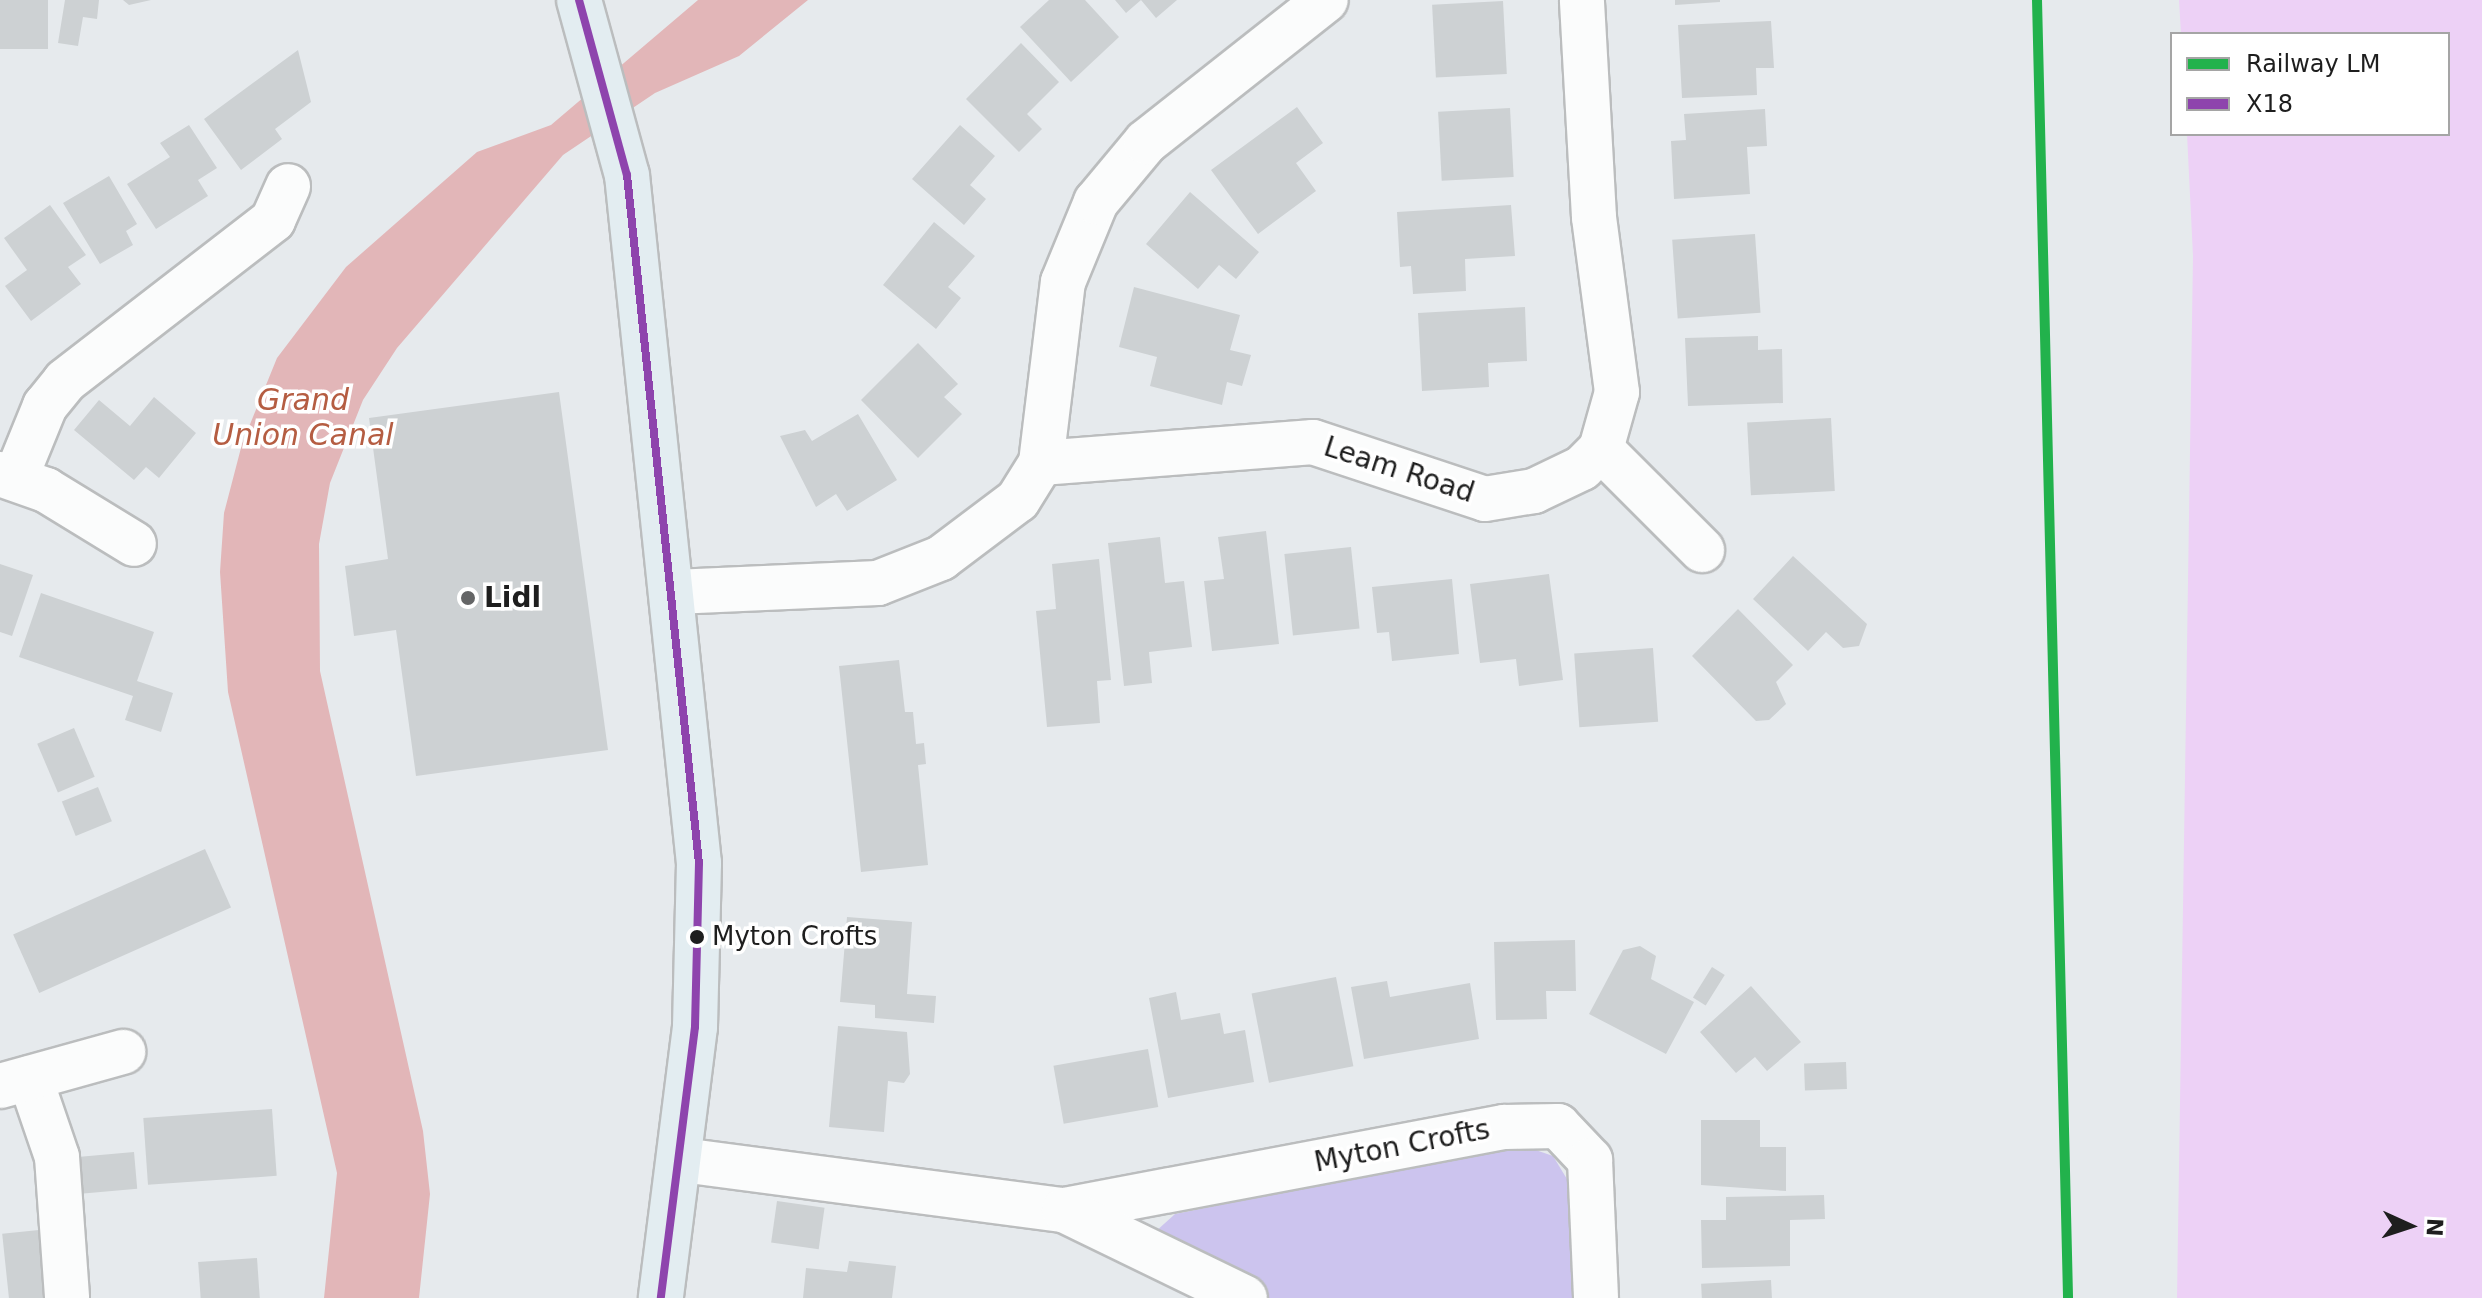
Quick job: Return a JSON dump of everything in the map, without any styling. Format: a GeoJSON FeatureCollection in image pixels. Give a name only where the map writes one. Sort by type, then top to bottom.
{"type":"FeatureCollection","features":[{"type":"Feature","properties":{"kind":"main road"},"geometry":{"type":"LineString","coordinates":[[579,0],[627,175],[674,592],[699,863],[695,1027],[682,1160],[661,1298]]}},
{"type":"Feature","properties":{"kind":"street"},"geometry":{"type":"LineString","coordinates":[[674,592],[901,576],[988,527],[1018,500],[1041,463],[1063,282],[1096,202],[1146,142],[1326,0]]}},
{"type":"Feature","properties":{"kind":"street"},"geometry":{"type":"LineString","coordinates":[[1582,0],[1594,217],[1617,392],[1601,449],[1702,550]]}},
{"type":"Feature","properties":{"kind":"street"},"geometry":{"type":"LineString","coordinates":[[134,544],[8,475],[45,406],[126,329],[273,220],[288,186]]}},
{"type":"Feature","properties":{"kind":"street","name":"Leam Road"},"geometry":{"type":"LineString","coordinates":[[1041,463],[1313,442],[1485,499],[1534,491],[1601,449]]}},
{"type":"Feature","properties":{"kind":"street"},"geometry":{"type":"LineString","coordinates":[[67,1298],[57,1157],[15,1082],[123,1052]]}},
{"type":"Feature","properties":{"kind":"street","name":"Myton Crofts"},"geometry":{"type":"LineString","coordinates":[[682,1160],[1064,1210],[1504,1127],[1558,1126],[1590,1160],[1596,1298]]}},
{"type":"Feature","properties":{"kind":"street","name":"Myton Crofts"},"geometry":{"type":"LineString","coordinates":[[1064,1210],[1245,1298]]}},
{"type":"Feature","properties":{"kind":"shaded area"},"geometry":{"type":"Polygon","coordinates":[[[2179,0],[2482,0],[2482,1298],[2177,1298],[2193,256],[2187,136],[2450,136],[2450,32],[2181,32],[2179,0]]]}},
{"type":"Feature","properties":{"kind":"shaded area"},"geometry":{"type":"Polygon","coordinates":[[[1521,1145],[1553,1156],[1573,1189],[1580,1298],[1263,1298],[1154,1233],[1175,1214],[1521,1145]]]}},
{"type":"Feature","properties":{"kind":"water","name":"Grand Union Canal"},"geometry":{"type":"Polygon","coordinates":[[[698,0],[808,0],[739,56],[655,93],[563,155],[397,348],[363,400],[330,483],[319,544],[320,671],[423,1131],[430,1194],[419,1298],[324,1298],[337,1173],[228,692],[220,572],[224,513],[242,444],[277,358],[346,267],[477,152],[551,125],[698,0]]]}},
{"type":"Feature","properties":{"kind":"building"},"geometry":{"type":"Polygon","coordinates":[[[0,0],[48,0],[48,49],[0,49],[0,0]]]}},
{"type":"Feature","properties":{"kind":"building"},"geometry":{"type":"Polygon","coordinates":[[[65,0],[99,0],[97,19],[83,17],[78,46],[58,43],[65,0]]]}},
{"type":"Feature","properties":{"kind":"building"},"geometry":{"type":"Polygon","coordinates":[[[123,0],[151,0],[129,5],[123,0]]]}},
{"type":"Feature","properties":{"kind":"building"},"geometry":{"type":"Polygon","coordinates":[[[1049,0],[1085,0],[1119,37],[1071,82],[1020,27],[1049,0]]]}},
{"type":"Feature","properties":{"kind":"building"},"geometry":{"type":"Polygon","coordinates":[[[1115,0],[1141,0],[1126,13],[1115,0]]]}},
{"type":"Feature","properties":{"kind":"building"},"geometry":{"type":"Polygon","coordinates":[[[1141,0],[1177,0],[1156,18],[1141,0]]]}},
{"type":"Feature","properties":{"kind":"building"},"geometry":{"type":"Polygon","coordinates":[[[1675,0],[1720,0],[1720,2],[1675,5],[1675,0]]]}},
{"type":"Feature","properties":{"kind":"building"},"geometry":{"type":"Polygon","coordinates":[[[1503,1],[1507,74],[1436,78],[1432,5],[1503,1]]]}},
{"type":"Feature","properties":{"kind":"building"},"geometry":{"type":"Polygon","coordinates":[[[1771,21],[1774,68],[1756,68],[1757,95],[1682,98],[1678,25],[1771,21]]]}},
{"type":"Feature","properties":{"kind":"building"},"geometry":{"type":"Polygon","coordinates":[[[1021,43],[1059,82],[1027,114],[1042,129],[1019,152],[966,99],[1021,43]]]}},
{"type":"Feature","properties":{"kind":"building"},"geometry":{"type":"Polygon","coordinates":[[[298,50],[311,102],[275,129],[282,139],[241,170],[204,119],[298,50]]]}},
{"type":"Feature","properties":{"kind":"building"},"geometry":{"type":"Polygon","coordinates":[[[1297,107],[1323,143],[1296,163],[1316,191],[1258,234],[1211,170],[1297,107]]]}},
{"type":"Feature","properties":{"kind":"building"},"geometry":{"type":"Polygon","coordinates":[[[1510,108],[1514,177],[1442,181],[1438,112],[1510,108]]]}},
{"type":"Feature","properties":{"kind":"building"},"geometry":{"type":"Polygon","coordinates":[[[1765,109],[1767,146],[1747,147],[1750,194],[1674,199],[1671,141],[1686,140],[1684,114],[1765,109]]]}},
{"type":"Feature","properties":{"kind":"building"},"geometry":{"type":"Polygon","coordinates":[[[189,125],[217,168],[198,180],[208,196],[156,229],[127,184],[170,157],[160,143],[189,125]]]}},
{"type":"Feature","properties":{"kind":"building"},"geometry":{"type":"Polygon","coordinates":[[[960,125],[995,156],[970,185],[986,199],[964,225],[912,179],[960,125]]]}},
{"type":"Feature","properties":{"kind":"building"},"geometry":{"type":"Polygon","coordinates":[[[109,176],[137,224],[126,231],[133,245],[100,264],[63,203],[109,176]]]}},
{"type":"Feature","properties":{"kind":"building"},"geometry":{"type":"Polygon","coordinates":[[[1190,192],[1259,252],[1236,279],[1219,265],[1198,289],[1146,244],[1190,192]]]}},
{"type":"Feature","properties":{"kind":"building"},"geometry":{"type":"Polygon","coordinates":[[[50,205],[86,255],[68,267],[81,284],[31,321],[5,286],[27,270],[4,238],[50,205]]]}},
{"type":"Feature","properties":{"kind":"building"},"geometry":{"type":"Polygon","coordinates":[[[1511,205],[1515,256],[1465,259],[1466,291],[1413,294],[1411,266],[1400,267],[1397,212],[1511,205]]]}},
{"type":"Feature","properties":{"kind":"building"},"geometry":{"type":"Polygon","coordinates":[[[934,222],[975,256],[948,287],[961,298],[936,329],[883,285],[934,222]]]}},
{"type":"Feature","properties":{"kind":"building"},"geometry":{"type":"Polygon","coordinates":[[[1755,234],[1761,313],[1678,319],[1672,240],[1755,234]]]}},
{"type":"Feature","properties":{"kind":"building"},"geometry":{"type":"Polygon","coordinates":[[[1134,287],[1240,315],[1230,350],[1251,355],[1242,386],[1227,382],[1222,405],[1150,386],[1157,357],[1119,347],[1134,287]]]}},
{"type":"Feature","properties":{"kind":"building"},"geometry":{"type":"Polygon","coordinates":[[[1525,307],[1527,361],[1488,363],[1489,387],[1422,391],[1418,313],[1525,307]]]}},
{"type":"Feature","properties":{"kind":"building"},"geometry":{"type":"Polygon","coordinates":[[[1758,336],[1758,350],[1782,349],[1783,403],[1688,406],[1685,338],[1758,336]]]}},
{"type":"Feature","properties":{"kind":"building"},"geometry":{"type":"Polygon","coordinates":[[[918,343],[958,384],[944,397],[962,414],[918,458],[861,400],[918,343]]]}},
{"type":"Feature","properties":{"kind":"building","name":"Lidl"},"geometry":{"type":"Polygon","coordinates":[[[559,392],[608,750],[416,776],[396,630],[354,636],[345,566],[388,559],[369,418],[559,392]]]}},
{"type":"Feature","properties":{"kind":"building"},"geometry":{"type":"Polygon","coordinates":[[[154,397],[196,433],[159,478],[146,467],[134,480],[74,430],[99,400],[130,426],[154,397]]]}},
{"type":"Feature","properties":{"kind":"building"},"geometry":{"type":"Polygon","coordinates":[[[858,414],[897,480],[847,511],[836,494],[816,507],[780,436],[805,430],[812,441],[858,414]]]}},
{"type":"Feature","properties":{"kind":"building"},"geometry":{"type":"Polygon","coordinates":[[[1831,418],[1835,491],[1751,495],[1747,422],[1831,418]]]}},
{"type":"Feature","properties":{"kind":"building"},"geometry":{"type":"Polygon","coordinates":[[[1266,531],[1279,644],[1212,651],[1204,581],[1224,579],[1218,537],[1266,531]]]}},
{"type":"Feature","properties":{"kind":"building"},"geometry":{"type":"Polygon","coordinates":[[[1160,537],[1165,583],[1184,581],[1192,647],[1149,652],[1152,683],[1124,686],[1108,543],[1160,537]]]}},
{"type":"Feature","properties":{"kind":"building"},"geometry":{"type":"Polygon","coordinates":[[[1351,547],[1360,629],[1293,636],[1284,554],[1351,547]]]}},
{"type":"Feature","properties":{"kind":"building"},"geometry":{"type":"Polygon","coordinates":[[[1793,556],[1867,624],[1859,646],[1843,648],[1826,632],[1808,651],[1753,599],[1793,556]]]}},
{"type":"Feature","properties":{"kind":"building"},"geometry":{"type":"Polygon","coordinates":[[[1099,559],[1111,680],[1097,681],[1100,723],[1047,727],[1036,611],[1056,609],[1052,564],[1099,559]]]}},
{"type":"Feature","properties":{"kind":"building"},"geometry":{"type":"Polygon","coordinates":[[[0,564],[33,575],[12,636],[0,632],[0,564]]]}},
{"type":"Feature","properties":{"kind":"building"},"geometry":{"type":"Polygon","coordinates":[[[1549,574],[1563,680],[1519,686],[1516,659],[1480,663],[1470,584],[1549,574]]]}},
{"type":"Feature","properties":{"kind":"building"},"geometry":{"type":"Polygon","coordinates":[[[1452,579],[1459,654],[1392,661],[1389,632],[1377,633],[1372,587],[1452,579]]]}},
{"type":"Feature","properties":{"kind":"building"},"geometry":{"type":"Polygon","coordinates":[[[41,593],[154,632],[137,681],[173,693],[161,732],[125,720],[133,696],[19,657],[41,593]]]}},
{"type":"Feature","properties":{"kind":"building"},"geometry":{"type":"Polygon","coordinates":[[[1738,609],[1793,665],[1776,682],[1786,704],[1769,720],[1756,721],[1692,656],[1738,609]]]}},
{"type":"Feature","properties":{"kind":"building"},"geometry":{"type":"Polygon","coordinates":[[[1653,648],[1658,722],[1579,727],[1574,654],[1653,648]]]}},
{"type":"Feature","properties":{"kind":"building"},"geometry":{"type":"Polygon","coordinates":[[[899,660],[905,712],[913,712],[916,744],[924,743],[926,764],[918,765],[928,865],[861,872],[839,666],[899,660]]]}},
{"type":"Feature","properties":{"kind":"building"},"geometry":{"type":"Polygon","coordinates":[[[74,728],[95,777],[58,792],[37,744],[74,728]]]}},
{"type":"Feature","properties":{"kind":"building"},"geometry":{"type":"Polygon","coordinates":[[[98,787],[112,821],[76,836],[62,802],[98,787]]]}},
{"type":"Feature","properties":{"kind":"building"},"geometry":{"type":"Polygon","coordinates":[[[205,849],[231,907],[39,993],[13,934],[205,849]]]}},
{"type":"Feature","properties":{"kind":"building"},"geometry":{"type":"Polygon","coordinates":[[[847,917],[912,922],[907,994],[936,996],[934,1023],[875,1018],[875,1005],[840,1002],[847,917]]]}},
{"type":"Feature","properties":{"kind":"building"},"geometry":{"type":"Polygon","coordinates":[[[1575,940],[1576,991],[1546,991],[1547,1019],[1496,1020],[1494,942],[1575,940]]]}},
{"type":"Feature","properties":{"kind":"building"},"geometry":{"type":"Polygon","coordinates":[[[1640,946],[1656,956],[1651,979],[1694,1002],[1666,1054],[1589,1014],[1623,950],[1640,946]]]}},
{"type":"Feature","properties":{"kind":"building"},"geometry":{"type":"Polygon","coordinates":[[[1712,967],[1725,975],[1706,1005],[1693,998],[1712,967]]]}},
{"type":"Feature","properties":{"kind":"building"},"geometry":{"type":"Polygon","coordinates":[[[1336,977],[1353,1066],[1269,1083],[1252,993],[1336,977]]]}},
{"type":"Feature","properties":{"kind":"building"},"geometry":{"type":"Polygon","coordinates":[[[1387,981],[1390,997],[1470,983],[1479,1039],[1364,1059],[1351,987],[1387,981]]]}},
{"type":"Feature","properties":{"kind":"building"},"geometry":{"type":"Polygon","coordinates":[[[1751,986],[1801,1042],[1767,1071],[1755,1057],[1736,1073],[1700,1032],[1751,986]]]}},
{"type":"Feature","properties":{"kind":"building"},"geometry":{"type":"Polygon","coordinates":[[[1176,992],[1181,1020],[1220,1013],[1224,1034],[1245,1030],[1254,1082],[1168,1098],[1149,998],[1176,992]]]}},
{"type":"Feature","properties":{"kind":"building"},"geometry":{"type":"Polygon","coordinates":[[[838,1026],[907,1032],[910,1074],[904,1083],[888,1081],[884,1132],[829,1127],[838,1026]]]}},
{"type":"Feature","properties":{"kind":"building"},"geometry":{"type":"Polygon","coordinates":[[[1148,1049],[1158,1107],[1064,1124],[1053,1066],[1148,1049]]]}},
{"type":"Feature","properties":{"kind":"building"},"geometry":{"type":"Polygon","coordinates":[[[1846,1062],[1847,1089],[1805,1090],[1804,1063],[1846,1062]]]}},
{"type":"Feature","properties":{"kind":"building"},"geometry":{"type":"Polygon","coordinates":[[[272,1109],[277,1176],[148,1185],[143,1118],[272,1109]]]}},
{"type":"Feature","properties":{"kind":"building"},"geometry":{"type":"Polygon","coordinates":[[[1701,1120],[1760,1120],[1760,1147],[1786,1147],[1786,1191],[1701,1185],[1701,1120]]]}},
{"type":"Feature","properties":{"kind":"building"},"geometry":{"type":"Polygon","coordinates":[[[134,1152],[137,1189],[69,1195],[66,1158],[134,1152]]]}},
{"type":"Feature","properties":{"kind":"building"},"geometry":{"type":"Polygon","coordinates":[[[1824,1195],[1825,1219],[1790,1220],[1790,1266],[1702,1268],[1701,1220],[1726,1220],[1726,1197],[1824,1195]]]}},
{"type":"Feature","properties":{"kind":"building"},"geometry":{"type":"Polygon","coordinates":[[[777,1201],[825,1208],[819,1249],[771,1243],[777,1201]]]}},
{"type":"Feature","properties":{"kind":"building"},"geometry":{"type":"Polygon","coordinates":[[[39,1230],[46,1298],[9,1298],[2,1234],[39,1230]]]}},
{"type":"Feature","properties":{"kind":"building"},"geometry":{"type":"Polygon","coordinates":[[[257,1258],[260,1298],[201,1298],[198,1262],[257,1258]]]}},
{"type":"Feature","properties":{"kind":"building"},"geometry":{"type":"Polygon","coordinates":[[[849,1261],[896,1266],[892,1298],[803,1298],[806,1268],[847,1272],[849,1261]]]}},
{"type":"Feature","properties":{"kind":"building"},"geometry":{"type":"Polygon","coordinates":[[[1771,1280],[1772,1298],[1702,1298],[1701,1284],[1771,1280]]]}},
{"type":"Feature","properties":{"kind":"rail line","name":"LM"},"geometry":{"type":"LineString","coordinates":[[2037,0],[2068,1298]]}},
{"type":"Feature","properties":{"kind":"transit line","name":"X18"},"geometry":{"type":"LineString","coordinates":[[579,0],[627,175],[699,863],[695,1027],[661,1298]]}},
{"type":"Feature","properties":{"kind":"place","name":"Lidl"},"geometry":{"type":"Point","coordinates":[468,598]}},
{"type":"Feature","properties":{"kind":"place","name":"Myton Crofts"},"geometry":{"type":"Point","coordinates":[697,937]}}]}
